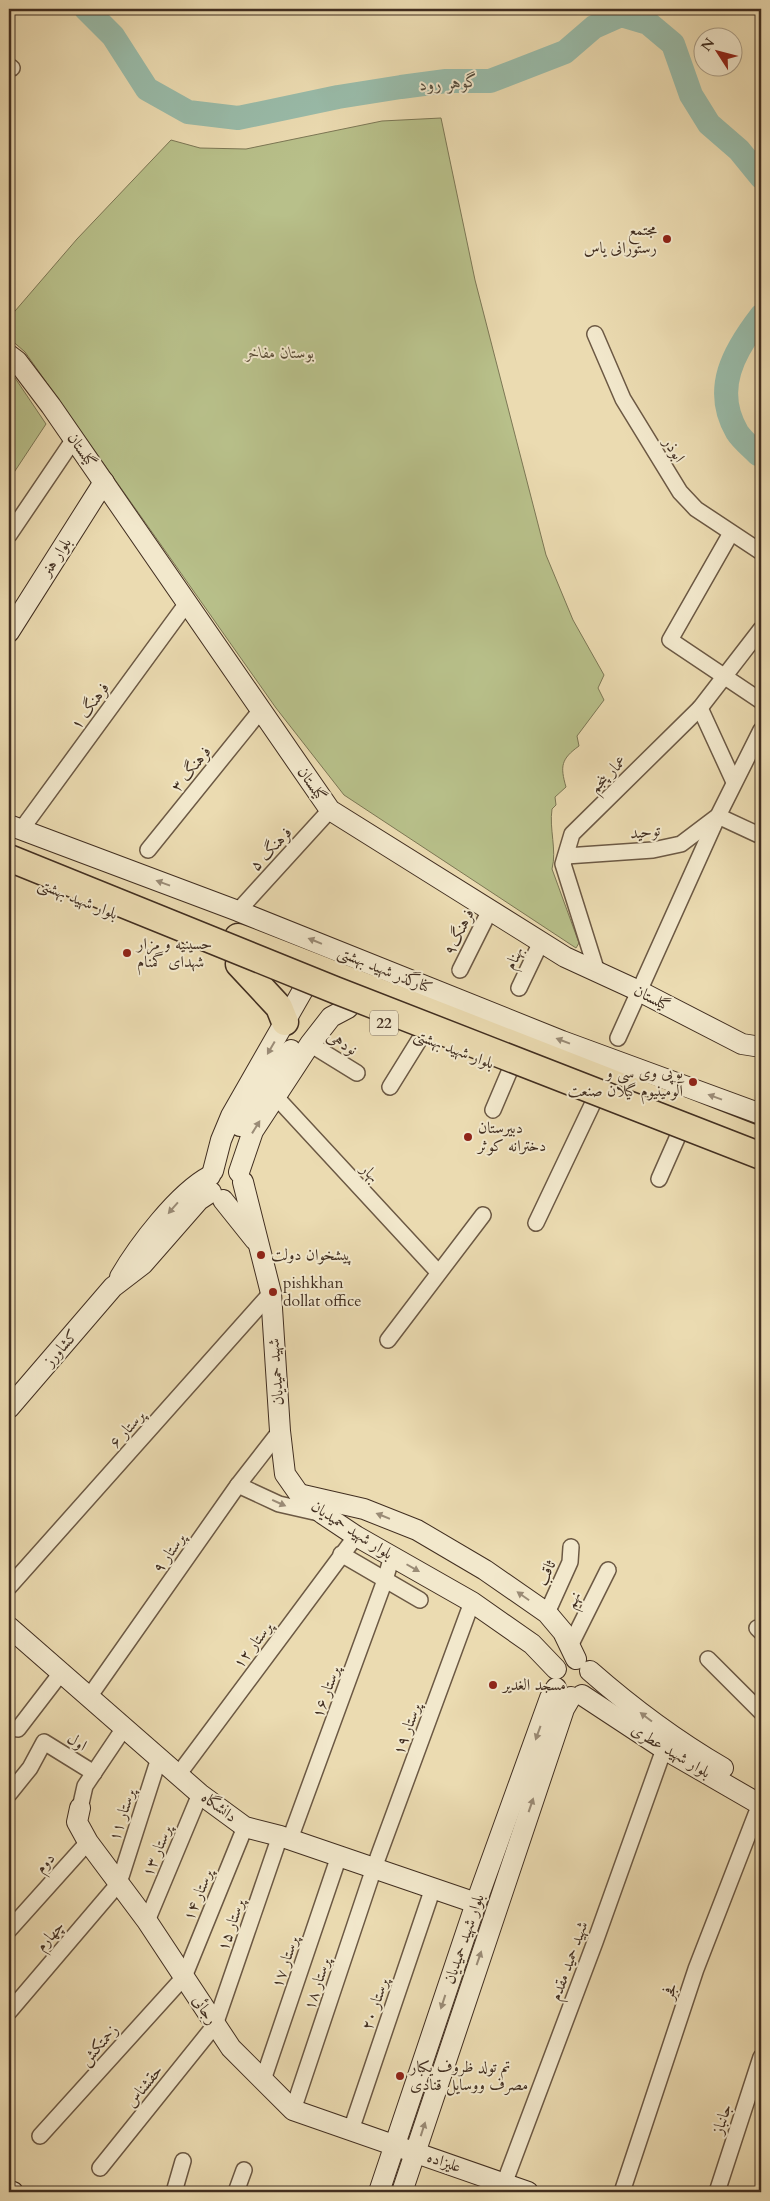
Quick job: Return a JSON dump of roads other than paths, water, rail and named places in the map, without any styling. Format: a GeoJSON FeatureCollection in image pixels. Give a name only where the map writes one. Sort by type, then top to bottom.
{"type":"FeatureCollection","features":[{"type":"Feature","properties":{"kind":"highway","name":"بلوار شهید بهشتی"},"geometry":{"type":"LineString","coordinates":[[13,834],[308,978],[541,1069],[594,1083],[706,1120],[761,1141]]}},
{"type":"Feature","properties":{"kind":"highway"},"geometry":{"type":"LineString","coordinates":[[9,858],[335,990],[761,1156]]}},
{"type":"Feature","properties":{"kind":"highway","name":"بلوار شهید بهشتی"},"geometry":{"type":"LineString","coordinates":[[9,871],[239,964],[308,978],[337,1015],[421,1037],[510,1070],[541,1069]]}},
{"type":"Feature","properties":{"kind":"highway"},"geometry":{"type":"LineString","coordinates":[[239,964],[279,1007],[285,1022]]}},
{"type":"Feature","properties":{"kind":"highway","name":"بلوار شهید بهشتی"},"geometry":{"type":"LineString","coordinates":[[594,1083],[678,1136],[761,1170]]}},
{"type":"Feature","properties":{"kind":"street","name":"ابوذر"},"geometry":{"type":"LineString","coordinates":[[594,334],[623,399],[680,492],[696,509],[731,534],[761,552]]}},
{"type":"Feature","properties":{"kind":"street","name":"گیلستان"},"geometry":{"type":"LineString","coordinates":[[9,355],[17,361],[101,477],[330,810],[541,942],[597,972],[639,990],[742,1044],[761,1047]]}},
{"type":"Feature","properties":{"kind":"street"},"geometry":{"type":"LineString","coordinates":[[9,535],[74,439]]}},
{"type":"Feature","properties":{"kind":"street","name":"بلوار هنر"},"geometry":{"type":"LineString","coordinates":[[10,621],[101,477]]}},
{"type":"Feature","properties":{"kind":"street"},"geometry":{"type":"LineString","coordinates":[[731,534],[670,640],[761,701]]}},
{"type":"Feature","properties":{"kind":"street","name":"فرهنگ ۱"},"geometry":{"type":"LineString","coordinates":[[13,834],[187,603]]}},
{"type":"Feature","properties":{"kind":"street","name":"عمار پنجم"},"geometry":{"type":"LineString","coordinates":[[597,972],[563,864],[572,834],[700,708],[761,629]]}},
{"type":"Feature","properties":{"kind":"street"},"geometry":{"type":"LineString","coordinates":[[700,708],[734,782]]}},
{"type":"Feature","properties":{"kind":"street","name":"فرهنگ ۳"},"geometry":{"type":"LineString","coordinates":[[148,850],[261,710]]}},
{"type":"Feature","properties":{"kind":"street","name":"توحید"},"geometry":{"type":"LineString","coordinates":[[566,856],[653,850],[681,844],[718,816],[761,730]]}},
{"type":"Feature","properties":{"kind":"street","name":"فرهنگ ۵"},"geometry":{"type":"LineString","coordinates":[[238,911],[330,810]]}},
{"type":"Feature","properties":{"kind":"street"},"geometry":{"type":"LineString","coordinates":[[618,1038],[718,816],[761,836]]}},
{"type":"Feature","properties":{"kind":"street","name":"کنارگذر شهید بهشتی"},"geometry":{"type":"LineString","coordinates":[[13,834],[238,911],[594,1083],[761,1114]]}},
{"type":"Feature","properties":{"kind":"street","name":"فرهنگ۹"},"geometry":{"type":"LineString","coordinates":[[460,970],[490,910]]}},
{"type":"Feature","properties":{"kind":"street","name":"بهنام"},"geometry":{"type":"LineString","coordinates":[[519,988],[541,942]]}},
{"type":"Feature","properties":{"kind":"street","name":"شهید حمیدیان"},"geometry":{"type":"LineString","coordinates":[[299,1494],[285,1474],[280,1431],[271,1294],[259,1246],[224,1180],[221,1140],[231,1116],[308,978]]}},
{"type":"Feature","properties":{"kind":"street"},"geometry":{"type":"LineString","coordinates":[[224,1180],[253,1131],[310,1044],[337,1015]]}},
{"type":"Feature","properties":{"kind":"street"},"geometry":{"type":"LineString","coordinates":[[224,1180],[240,1125],[307,1025],[337,1015]]}},
{"type":"Feature","properties":{"kind":"street"},"geometry":{"type":"LineString","coordinates":[[390,1087],[421,1037]]}},
{"type":"Feature","properties":{"kind":"street","name":"نودهی"},"geometry":{"type":"LineString","coordinates":[[310,1044],[357,1072]]}},
{"type":"Feature","properties":{"kind":"street"},"geometry":{"type":"LineString","coordinates":[[493,1110],[510,1070]]}},
{"type":"Feature","properties":{"kind":"street"},"geometry":{"type":"LineString","coordinates":[[536,1223],[594,1083]]}},
{"type":"Feature","properties":{"kind":"street","name":"بهار"},"geometry":{"type":"LineString","coordinates":[[276,1098],[438,1272]]}},
{"type":"Feature","properties":{"kind":"street"},"geometry":{"type":"LineString","coordinates":[[706,1120],[761,1114]]}},
{"type":"Feature","properties":{"kind":"street"},"geometry":{"type":"LineString","coordinates":[[659,1179],[678,1136]]}},
{"type":"Feature","properties":{"kind":"street","name":"شهید حمیدیان"},"geometry":{"type":"LineString","coordinates":[[224,1180],[259,1246]]}},
{"type":"Feature","properties":{"kind":"street","name":"کشاورز"},"geometry":{"type":"LineString","coordinates":[[9,1408],[114,1288],[143,1264],[199,1200],[224,1180]]}},
{"type":"Feature","properties":{"kind":"street"},"geometry":{"type":"LineString","coordinates":[[388,1340],[483,1215]]}},
{"type":"Feature","properties":{"kind":"street","name":"پرستار ۶"},"geometry":{"type":"LineString","coordinates":[[9,1587],[271,1294]]}},
{"type":"Feature","properties":{"kind":"street","name":"پرستار ۹"},"geometry":{"type":"LineString","coordinates":[[89,1697],[238,1484],[280,1431]]}},
{"type":"Feature","properties":{"kind":"street"},"geometry":{"type":"LineString","coordinates":[[238,1484],[293,1509],[323,1514]]}},
{"type":"Feature","properties":{"kind":"street","name":"بلوار شهید حمیدیان"},"geometry":{"type":"LineString","coordinates":[[299,1494],[323,1514],[356,1536],[472,1602],[532,1644],[566,1687],[562,1714],[470,1983],[402,2192]]}},
{"type":"Feature","properties":{"kind":"street","name":"بلوار شهید حمیدیان"},"geometry":{"type":"LineString","coordinates":[[299,1494],[364,1509],[417,1530],[485,1570],[547,1613],[563,1632],[579,1659]]}},
{"type":"Feature","properties":{"kind":"street","name":"پرستار ۱۲"},"geometry":{"type":"LineString","coordinates":[[178,1774],[356,1536]]}},
{"type":"Feature","properties":{"kind":"street","name":"ثاقب"},"geometry":{"type":"LineString","coordinates":[[547,1613],[570,1562],[571,1547]]}},
{"type":"Feature","properties":{"kind":"street"},"geometry":{"type":"LineString","coordinates":[[341,1554],[420,1600]]}},
{"type":"Feature","properties":{"kind":"street","name":"پرستار ۱۶"},"geometry":{"type":"LineString","coordinates":[[285,1837],[386,1580],[392,1556]]}},
{"type":"Feature","properties":{"kind":"street","name":"نهم"},"geometry":{"type":"LineString","coordinates":[[579,1659],[608,1570]]}},
{"type":"Feature","properties":{"kind":"street","name":"پرستار ۱۹"},"geometry":{"type":"LineString","coordinates":[[374,1868],[472,1602]]}},
{"type":"Feature","properties":{"kind":"street","name":"دانشگاه"},"geometry":{"type":"LineString","coordinates":[[9,1627],[200,1794],[245,1827],[285,1837],[476,1903]]}},
{"type":"Feature","properties":{"kind":"street"},"geometry":{"type":"LineString","coordinates":[[579,1659],[589,1686],[566,1687],[564,1662],[579,1659]]}},
{"type":"Feature","properties":{"kind":"street","name":"بلوار شهید عطری"},"geometry":{"type":"LineString","coordinates":[[579,1659],[622,1700],[761,1800]]}},
{"type":"Feature","properties":{"kind":"street"},"geometry":{"type":"LineString","coordinates":[[708,1659],[761,1712]]}},
{"type":"Feature","properties":{"kind":"street"},"geometry":{"type":"LineString","coordinates":[[18,1729],[62,1673]]}},
{"type":"Feature","properties":{"kind":"street","name":"بلوار شهید حمیدیان"},"geometry":{"type":"LineString","coordinates":[[379,2192],[476,1903],[550,1698],[566,1687]]}},
{"type":"Feature","properties":{"kind":"street","name":"بلوار شهید عطری"},"geometry":{"type":"LineString","coordinates":[[566,1687],[664,1749],[761,1800]]}},
{"type":"Feature","properties":{"kind":"street"},"geometry":{"type":"LineString","coordinates":[[80,1808],[85,1786],[124,1728]]}},
{"type":"Feature","properties":{"kind":"street","name":"اول"},"geometry":{"type":"LineString","coordinates":[[9,1794],[30,1768],[44,1742],[94,1773]]}},
{"type":"Feature","properties":{"kind":"street","name":"شهید حمید مقدم"},"geometry":{"type":"LineString","coordinates":[[503,2188],[595,1942],[664,1749]]}},
{"type":"Feature","properties":{"kind":"street","name":"پرستار ۱۱"},"geometry":{"type":"LineString","coordinates":[[119,1883],[159,1758]]}},
{"type":"Feature","properties":{"kind":"street","name":"پرستار ۱۳"},"geometry":{"type":"LineString","coordinates":[[147,1921],[200,1794]]}},
{"type":"Feature","properties":{"kind":"street","name":"فجر"},"geometry":{"type":"LineString","coordinates":[[622,2192],[696,1969],[761,1800]]}},
{"type":"Feature","properties":{"kind":"street","name":"رجائی"},"geometry":{"type":"LineString","coordinates":[[80,1808],[77,1822],[88,1842],[147,1921],[231,2048],[293,2110],[395,2146]]}},
{"type":"Feature","properties":{"kind":"street","name":"پرستار ۱۴"},"geometry":{"type":"LineString","coordinates":[[184,1977],[245,1827]]}},
{"type":"Feature","properties":{"kind":"street","name":"پرستار ۱۵"},"geometry":{"type":"LineString","coordinates":[[215,2025],[285,1837]]}},
{"type":"Feature","properties":{"kind":"street","name":"دوم"},"geometry":{"type":"LineString","coordinates":[[9,1930],[88,1842]]}},
{"type":"Feature","properties":{"kind":"street","name":"پرستار ۱۷"},"geometry":{"type":"LineString","coordinates":[[263,2080],[339,1856]]}},
{"type":"Feature","properties":{"kind":"street","name":"پرستار ۱۸"},"geometry":{"type":"LineString","coordinates":[[293,2110],[374,1868]]}},
{"type":"Feature","properties":{"kind":"street","name":"چهارم"},"geometry":{"type":"LineString","coordinates":[[9,2012],[119,1883]]}},
{"type":"Feature","properties":{"kind":"street","name":"پرستار ۲۰"},"geometry":{"type":"LineString","coordinates":[[351,2130],[433,1888]]}},
{"type":"Feature","properties":{"kind":"street","name":"زحمتکش"},"geometry":{"type":"LineString","coordinates":[[40,2136],[184,1977]]}},
{"type":"Feature","properties":{"kind":"street"},"geometry":{"type":"LineString","coordinates":[[451,1978],[470,1983]]}},
{"type":"Feature","properties":{"kind":"street","name":"حقشناس"},"geometry":{"type":"LineString","coordinates":[[100,2168],[215,2025]]}},
{"type":"Feature","properties":{"kind":"street","name":"جانباز"},"geometry":{"type":"LineString","coordinates":[[717,2192],[761,2057]]}},
{"type":"Feature","properties":{"kind":"street","name":"علیزاده"},"geometry":{"type":"LineString","coordinates":[[395,2146],[415,2152],[503,2188],[528,2192]]}},
{"type":"Feature","properties":{"kind":"street"},"geometry":{"type":"LineString","coordinates":[[174,2192],[183,2161]]}},
{"type":"Feature","properties":{"kind":"street"},"geometry":{"type":"LineString","coordinates":[[236,2192],[244,2170]]}},
{"type":"Feature","properties":{"kind":"street"},"geometry":{"type":"LineString","coordinates":[[9,2190],[13,2192]]}},
{"type":"Feature","properties":{"kind":"waterway","name":"گوهر رود"},"geometry":{"type":"LineString","coordinates":[[86,9],[113,36],[147,89],[188,112],[238,118],[338,97],[401,87],[446,81],[490,81],[565,52],[594,27],[621,15],[648,23],[673,44],[691,95],[709,124],[739,150],[761,177]]}},
{"type":"Feature","properties":{"kind":"waterway","name":"گوهر رود"},"geometry":{"type":"LineString","coordinates":[[761,316],[742,343],[735,357],[726,386],[726,401],[737,432],[758,454],[761,454]]}},
{"type":"Feature","properties":{"kind":"place","name":"مجتمع رستورانی یاس"},"geometry":{"type":"Point","coordinates":[667,239]}},
{"type":"Feature","properties":{"kind":"place","name":"حسینیه و مزار شهدای گمنام"},"geometry":{"type":"Point","coordinates":[127,953]}},
{"type":"Feature","properties":{"kind":"place","name":"یوپی وی سی و آلومینیوم گیلان صنعت"},"geometry":{"type":"Point","coordinates":[693,1082]}},
{"type":"Feature","properties":{"kind":"place","name":"دبیرستان دخترانه کوثر"},"geometry":{"type":"Point","coordinates":[468,1137]}},
{"type":"Feature","properties":{"kind":"place","name":"پیشخوان دولت"},"geometry":{"type":"Point","coordinates":[261,1255]}},
{"type":"Feature","properties":{"kind":"place","name":"pishkhan dollat office"},"geometry":{"type":"Point","coordinates":[273,1292]}},
{"type":"Feature","properties":{"kind":"place","name":"مسجد الغدیر"},"geometry":{"type":"Point","coordinates":[493,1685]}},
{"type":"Feature","properties":{"kind":"place","name":"تم تولد ظروف یکبار مصرف ووسایل قنادی"},"geometry":{"type":"Point","coordinates":[400,2076]}},
{"type":"Feature","properties":{"kind":"park label","name":"بوستان مفاخر"},"geometry":{"type":"Point","coordinates":[280,353]}}]}
